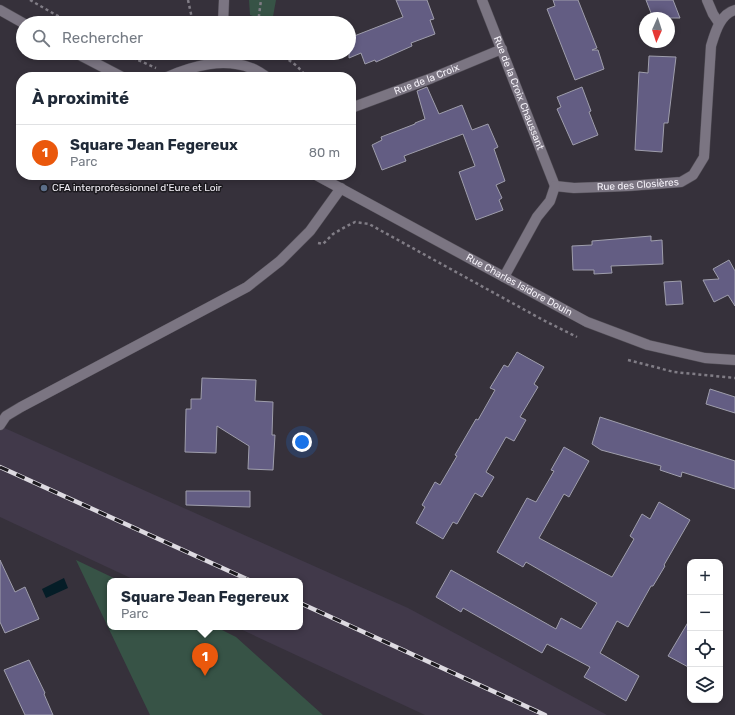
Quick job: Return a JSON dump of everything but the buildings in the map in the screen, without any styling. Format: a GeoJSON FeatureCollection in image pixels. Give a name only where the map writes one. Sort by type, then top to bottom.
{"type":"FeatureCollection","features":[{"type":"Feature","properties":{"kind":"street"},"geometry":{"type":"LineString","coordinates":[[223,16],[224,0]]}},
{"type":"Feature","properties":{"kind":"street","name":"Rue de la Croix Chaussant"},"geometry":{"type":"LineString","coordinates":[[482,0],[555,186]]}},
{"type":"Feature","properties":{"kind":"street"},"geometry":{"type":"LineString","coordinates":[[707,0],[719,23]]}},
{"type":"Feature","properties":{"kind":"street"},"geometry":{"type":"LineString","coordinates":[[0,10],[16,19]]}},
{"type":"Feature","properties":{"kind":"street","name":"Rue des Closières"},"geometry":{"type":"LineString","coordinates":[[555,186],[574,188],[681,182],[693,175],[704,157],[711,46],[714,34],[719,23],[730,11],[735,10]]}},
{"type":"Feature","properties":{"kind":"street","name":"Rue de la Croix"},"geometry":{"type":"LineString","coordinates":[[356,106],[432,78],[502,49]]}},
{"type":"Feature","properties":{"kind":"street"},"geometry":{"type":"LineString","coordinates":[[89,60],[112,72]]}},
{"type":"Feature","properties":{"kind":"street"},"geometry":{"type":"LineString","coordinates":[[180,72],[213,60]]}},
{"type":"Feature","properties":{"kind":"street"},"geometry":{"type":"LineString","coordinates":[[230,60],[258,72]]}},
{"type":"Feature","properties":{"kind":"street","name":"Rue Charles Isidore Douin"},"geometry":{"type":"LineString","coordinates":[[326,180],[587,322],[648,345],[705,358],[735,360]]}},
{"type":"Feature","properties":{"kind":"street"},"geometry":{"type":"LineString","coordinates":[[504,277],[537,217],[550,201],[555,186]]}},
{"type":"Feature","properties":{"kind":"street"},"geometry":{"type":"LineString","coordinates":[[0,426],[6,416],[20,407],[247,287],[280,261],[307,234],[341,188]]}},
{"type":"Feature","properties":{"kind":"path"},"geometry":{"type":"LineString","coordinates":[[30,0],[58,16]]}},
{"type":"Feature","properties":{"kind":"path"},"geometry":{"type":"LineString","coordinates":[[188,0],[191,16]]}},
{"type":"Feature","properties":{"kind":"path"},"geometry":{"type":"LineString","coordinates":[[259,16],[261,0]]}},
{"type":"Feature","properties":{"kind":"path"},"geometry":{"type":"LineString","coordinates":[[289,60],[302,72]]}},
{"type":"Feature","properties":{"kind":"path"},"geometry":{"type":"LineString","coordinates":[[307,234],[318,243],[323,244],[333,234],[356,222],[369,224],[543,320],[577,337]]}},
{"type":"Feature","properties":{"kind":"path"},"geometry":{"type":"LineString","coordinates":[[628,360],[674,372],[735,378]]}},
{"type":"Feature","properties":{"kind":"shaded area"},"geometry":{"type":"Polygon","coordinates":[[[0,426],[408,608],[607,715],[425,715],[242,630],[303,630],[303,578],[131,578],[0,517],[0,426]]]}},
{"type":"Feature","properties":{"kind":"green space"},"geometry":{"type":"Polygon","coordinates":[[[249,0],[276,0],[273,16],[250,15],[249,0]]]}},
{"type":"Feature","properties":{"kind":"green space"},"geometry":{"type":"Polygon","coordinates":[[[76,560],[114,578],[107,578],[107,625],[76,560]]]}},
{"type":"Feature","properties":{"kind":"green space"},"geometry":{"type":"Polygon","coordinates":[[[109,630],[222,630],[236,637],[323,715],[150,715],[109,630]]]}},
{"type":"Feature","properties":{"kind":"water"},"geometry":{"type":"Polygon","coordinates":[[[64,578],[68,588],[46,598],[42,589],[64,578]]]}},
{"type":"Feature","properties":{"kind":"railway"},"geometry":{"type":"LineString","coordinates":[[0,467],[244,578]]}},
{"type":"Feature","properties":{"kind":"railway"},"geometry":{"type":"LineString","coordinates":[[303,604],[545,715]]}},
{"type":"Feature","properties":{"kind":"place","name":"CFA interprofessionnel d'Eure et Loir"},"geometry":{"type":"Point","coordinates":[44,188]}},
{"type":"Feature","properties":{"kind":"place","name":"Square Jean Fegereux"},"geometry":{"type":"Point","coordinates":[205,676]}}]}
